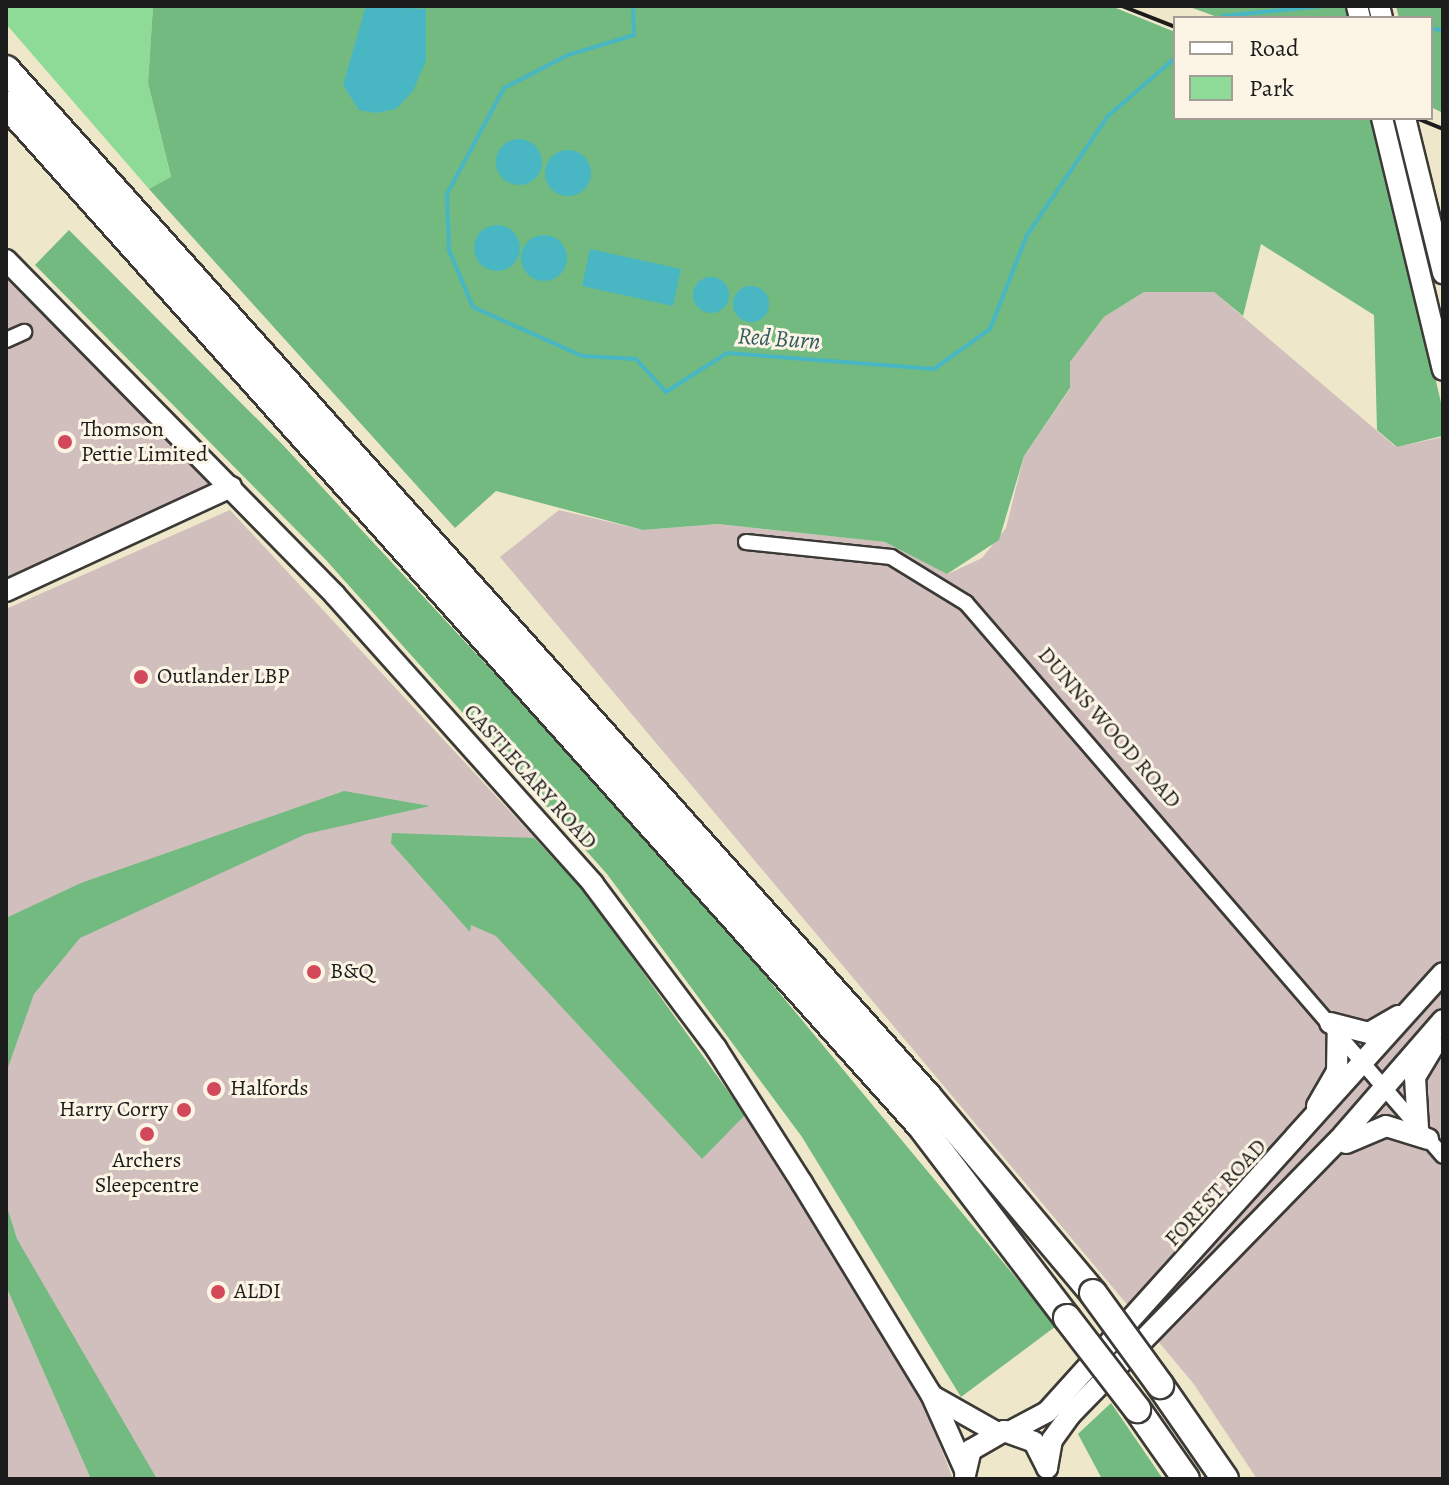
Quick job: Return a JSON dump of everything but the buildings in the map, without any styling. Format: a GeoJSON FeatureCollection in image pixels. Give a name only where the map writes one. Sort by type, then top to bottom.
{"type":"FeatureCollection","features":[{"type":"Feature","properties":{"kind":"highway"},"geometry":{"type":"LineString","coordinates":[[6,69],[927,1095],[1093,1293],[1225,1479]]}},
{"type":"Feature","properties":{"kind":"highway"},"geometry":{"type":"LineString","coordinates":[[6,104],[920,1125],[1137,1409],[1186,1479]]}},
{"type":"Feature","properties":{"kind":"street"},"geometry":{"type":"LineString","coordinates":[[1382,120],[1443,370]]}},
{"type":"Feature","properties":{"kind":"street"},"geometry":{"type":"LineString","coordinates":[[1405,120],[1443,273]]}},
{"type":"Feature","properties":{"kind":"street","name":"CASTLECARY ROAD"},"geometry":{"type":"LineString","coordinates":[[6,260],[355,617],[636,940],[716,1048],[931,1394],[965,1475]]}},
{"type":"Feature","properties":{"kind":"street"},"geometry":{"type":"LineString","coordinates":[[6,340],[24,332]]}},
{"type":"Feature","properties":{"kind":"street"},"geometry":{"type":"LineString","coordinates":[[6,591],[231,487]]}},
{"type":"Feature","properties":{"kind":"street","name":"DUNNS WOOD ROAD"},"geometry":{"type":"LineString","coordinates":[[746,542],[891,557],[966,603],[1443,1156]]}},
{"type":"Feature","properties":{"kind":"street"},"geometry":{"type":"LineString","coordinates":[[1289,1150],[1337,1072],[1334,1028],[1357,1034],[1385,1027],[1440,976]]}},
{"type":"Feature","properties":{"kind":"street","name":"FOREST ROAD"},"geometry":{"type":"LineString","coordinates":[[965,1475],[971,1450],[1047,1412],[1365,1066],[1440,976]]}},
{"type":"Feature","properties":{"kind":"street"},"geometry":{"type":"LineString","coordinates":[[1047,1473],[1052,1440],[1070,1415],[1306,1172],[1443,1020]]}},
{"type":"Feature","properties":{"kind":"street"},"geometry":{"type":"LineString","coordinates":[[1306,1172],[1362,1130],[1386,1126],[1423,1133],[1415,1077],[1443,1032]]}},
{"type":"Feature","properties":{"kind":"street"},"geometry":{"type":"LineString","coordinates":[[1365,1066],[1384,1066],[1422,1045]]}},
{"type":"Feature","properties":{"kind":"street"},"geometry":{"type":"LineString","coordinates":[[1336,1098],[1361,1087],[1384,1088]]}},
{"type":"Feature","properties":{"kind":"street","name":"CASTLECARY ROAD"},"geometry":{"type":"LineString","coordinates":[[931,1394],[1004,1432],[1034,1442],[1047,1473]]}},
{"type":"Feature","properties":{"kind":"shaded area"},"geometry":{"type":"Polygon","coordinates":[[[6,275],[212,487],[6,578],[6,275]]]}},
{"type":"Feature","properties":{"kind":"shaded area"},"geometry":{"type":"Polygon","coordinates":[[[1144,292],[1214,292],[1396,447],[1443,437],[1443,1479],[1257,1479],[1193,1383],[500,557],[559,510],[643,530],[718,524],[885,542],[948,574],[982,558],[1006,528],[1024,456],[1070,389],[1070,362],[1104,317],[1144,292]]]}},
{"type":"Feature","properties":{"kind":"shaded area"},"geometry":{"type":"Polygon","coordinates":[[[230,510],[586,893],[745,1115],[922,1400],[953,1479],[6,1479],[6,609],[230,510]]]}},
{"type":"Feature","properties":{"kind":"green space"},"geometry":{"type":"Polygon","coordinates":[[[6,6],[153,6],[148,83],[171,178],[149,189],[6,24],[6,6]]]}},
{"type":"Feature","properties":{"kind":"green space"},"geometry":{"type":"Polygon","coordinates":[[[153,6],[1111,6],[1173,31],[1173,120],[1374,120],[1443,411],[1442,436],[1397,447],[1377,430],[1374,315],[1261,244],[1243,316],[1214,292],[1144,292],[1104,317],[1070,362],[1070,388],[1024,456],[999,540],[947,574],[885,542],[718,524],[643,530],[496,491],[455,528],[149,189],[171,177],[148,83],[153,6]]]}},
{"type":"Feature","properties":{"kind":"green space"},"geometry":{"type":"Polygon","coordinates":[[[1187,6],[1350,6],[1352,16],[1214,16],[1187,6]]]}},
{"type":"Feature","properties":{"kind":"green space"},"geometry":{"type":"Polygon","coordinates":[[[1396,6],[1443,6],[1443,113],[1433,108],[1433,16],[1398,16],[1396,6]]]}},
{"type":"Feature","properties":{"kind":"green space"},"geometry":{"type":"Polygon","coordinates":[[[69,230],[282,444],[684,878],[1056,1326],[961,1397],[802,1137],[607,874],[326,560],[35,265],[69,230]]]}},
{"type":"Feature","properties":{"kind":"green space"},"geometry":{"type":"Polygon","coordinates":[[[344,791],[430,806],[306,834],[80,938],[34,994],[6,1073],[6,918],[81,883],[344,791]]]}},
{"type":"Feature","properties":{"kind":"green space"},"geometry":{"type":"Polygon","coordinates":[[[392,833],[534,838],[586,893],[745,1115],[702,1159],[496,936],[471,925],[470,932],[391,843],[392,833]]]}},
{"type":"Feature","properties":{"kind":"green space"},"geometry":{"type":"Polygon","coordinates":[[[6,1204],[17,1239],[157,1479],[91,1479],[6,1286],[6,1204]]]}},
{"type":"Feature","properties":{"kind":"green space"},"geometry":{"type":"Polygon","coordinates":[[[1111,1403],[1163,1479],[1102,1479],[1078,1434],[1111,1403]]]}},
{"type":"Feature","properties":{"kind":"water"},"geometry":{"type":"Polygon","coordinates":[[[366,6],[426,9],[426,60],[413,91],[396,109],[376,113],[359,110],[343,85],[366,6]]]}},
{"type":"Feature","properties":{"kind":"water"},"geometry":{"type":"Polygon","coordinates":[[[519,139],[535,146],[542,162],[535,178],[519,185],[503,178],[496,162],[503,146],[519,139]]]}},
{"type":"Feature","properties":{"kind":"water"},"geometry":{"type":"Polygon","coordinates":[[[568,150],[584,157],[591,173],[584,189],[568,196],[552,189],[545,173],[552,157],[568,150]]]}},
{"type":"Feature","properties":{"kind":"water"},"geometry":{"type":"Polygon","coordinates":[[[497,225],[513,232],[520,248],[513,264],[497,271],[481,264],[474,248],[481,232],[497,225]]]}},
{"type":"Feature","properties":{"kind":"water"},"geometry":{"type":"Polygon","coordinates":[[[544,235],[560,242],[567,258],[560,274],[544,281],[528,274],[521,258],[528,242],[544,235]]]}},
{"type":"Feature","properties":{"kind":"water"},"geometry":{"type":"Polygon","coordinates":[[[590,249],[681,269],[673,306],[582,286],[590,249]]]}},
{"type":"Feature","properties":{"kind":"water"},"geometry":{"type":"Polygon","coordinates":[[[711,277],[724,282],[729,295],[724,308],[711,313],[698,308],[693,295],[698,282],[711,277]]]}},
{"type":"Feature","properties":{"kind":"water"},"geometry":{"type":"Polygon","coordinates":[[[751,286],[764,291],[769,304],[764,317],[751,322],[738,317],[733,304],[738,291],[751,286]]]}},
{"type":"Feature","properties":{"kind":"waterway","name":"Red Burn"},"geometry":{"type":"LineString","coordinates":[[633,6],[634,35],[568,55],[504,88],[447,194],[449,250],[473,307],[582,356],[636,359],[666,392],[727,353],[934,369],[990,329],[1027,235],[1108,116],[1173,60]]}},
{"type":"Feature","properties":{"kind":"waterway","name":"Red Burn"},"geometry":{"type":"LineString","coordinates":[[1223,16],[1324,6]]}},
{"type":"Feature","properties":{"kind":"waterway","name":"Red Burn"},"geometry":{"type":"LineString","coordinates":[[1433,28],[1443,31]]}},
{"type":"Feature","properties":{"kind":"railway"},"geometry":{"type":"LineString","coordinates":[[1122,6],[1173,26]]}},
{"type":"Feature","properties":{"kind":"railway"},"geometry":{"type":"LineString","coordinates":[[1421,120],[1443,129]]}},
{"type":"Feature","properties":{"kind":"place","name":"Thomson Pettie Limited"},"geometry":{"type":"Point","coordinates":[65,442]}},
{"type":"Feature","properties":{"kind":"place","name":"Outlander LBP"},"geometry":{"type":"Point","coordinates":[141,677]}},
{"type":"Feature","properties":{"kind":"place","name":"B&Q"},"geometry":{"type":"Point","coordinates":[314,972]}},
{"type":"Feature","properties":{"kind":"place","name":"Halfords"},"geometry":{"type":"Point","coordinates":[214,1089]}},
{"type":"Feature","properties":{"kind":"place","name":"Harry Corry"},"geometry":{"type":"Point","coordinates":[184,1110]}},
{"type":"Feature","properties":{"kind":"place","name":"Archers Sleepcentre"},"geometry":{"type":"Point","coordinates":[147,1134]}},
{"type":"Feature","properties":{"kind":"place","name":"ALDI"},"geometry":{"type":"Point","coordinates":[218,1292]}}]}
